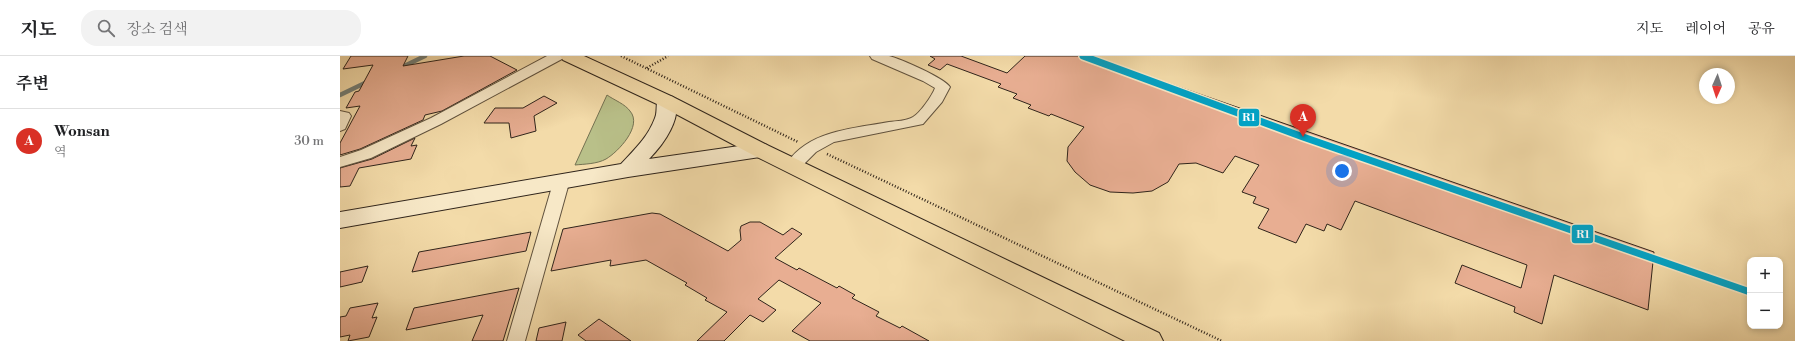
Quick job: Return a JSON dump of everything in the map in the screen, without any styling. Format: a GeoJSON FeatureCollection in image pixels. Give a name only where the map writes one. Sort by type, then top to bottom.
{"type":"FeatureCollection","features":[{"type":"Feature","properties":{"kind":"highway"},"geometry":{"type":"LineString","coordinates":[[569,56],[666,101],[760,150],[1150,341]]}},
{"type":"Feature","properties":{"kind":"main road"},"geometry":{"type":"LineString","coordinates":[[628,170],[655,140],[666,116],[666,101]]}},
{"type":"Feature","properties":{"kind":"main road"},"geometry":{"type":"LineString","coordinates":[[340,220],[561,183],[628,170],[760,150]]}},
{"type":"Feature","properties":{"kind":"street"},"geometry":{"type":"LineString","coordinates":[[340,162],[366,154],[423,127],[557,56]]}},
{"type":"Feature","properties":{"kind":"street"},"geometry":{"type":"LineString","coordinates":[[793,166],[811,148],[830,138],[918,121],[937,99],[943,87],[928,78],[877,56]]}},
{"type":"Feature","properties":{"kind":"street"},"geometry":{"type":"LineString","coordinates":[[340,116],[344,116],[340,126]]}},
{"type":"Feature","properties":{"kind":"street"},"geometry":{"type":"LineString","coordinates":[[516,341],[561,183]]}},
{"type":"Feature","properties":{"kind":"path"},"geometry":{"type":"LineString","coordinates":[[621,56],[811,148],[846,162],[1222,341]]}},
{"type":"Feature","properties":{"kind":"path"},"geometry":{"type":"LineString","coordinates":[[647,69],[668,56]]}},
{"type":"Feature","properties":{"kind":"green space"},"geometry":{"type":"Polygon","coordinates":[[[607,95],[630,111],[633,117],[631,131],[622,145],[611,156],[595,163],[575,165],[607,95]]]}},
{"type":"Feature","properties":{"kind":"building"},"geometry":{"type":"Polygon","coordinates":[[[351,56],[408,56],[403,66],[464,56],[490,56],[517,70],[442,111],[425,115],[423,120],[360,149],[340,155],[340,143],[360,106],[346,108],[355,92],[359,91],[373,65],[343,69],[351,56]]]}},
{"type":"Feature","properties":{"kind":"building"},"geometry":{"type":"Polygon","coordinates":[[[930,56],[961,56],[1007,73],[1025,56],[1090,56],[1654,252],[1648,310],[1554,275],[1542,324],[1514,312],[1515,307],[1455,283],[1462,265],[1521,288],[1527,265],[1355,201],[1341,230],[1327,224],[1324,231],[1306,224],[1296,243],[1258,228],[1269,209],[1253,203],[1256,197],[1242,192],[1259,165],[1235,156],[1223,173],[1196,163],[1179,164],[1168,182],[1152,191],[1133,193],[1110,192],[1090,185],[1075,172],[1067,161],[1068,147],[1084,127],[1051,114],[1049,116],[1028,108],[1031,105],[1013,98],[1017,94],[998,87],[1001,84],[947,64],[940,70],[928,65],[935,59],[930,56]]]}},
{"type":"Feature","properties":{"kind":"building"},"geometry":{"type":"Polygon","coordinates":[[[544,96],[557,103],[534,116],[536,131],[511,138],[509,123],[484,123],[495,108],[523,108],[544,96]]]}},
{"type":"Feature","properties":{"kind":"building"},"geometry":{"type":"Polygon","coordinates":[[[415,138],[411,146],[417,145],[411,159],[359,168],[350,186],[340,187],[340,168],[372,159],[415,138]]]}},
{"type":"Feature","properties":{"kind":"building"},"geometry":{"type":"Polygon","coordinates":[[[652,213],[660,214],[728,251],[741,240],[741,226],[750,222],[760,222],[783,235],[792,228],[802,234],[775,258],[797,270],[799,268],[837,288],[839,286],[855,295],[852,298],[879,312],[876,316],[900,328],[902,326],[929,341],[810,341],[792,331],[821,303],[779,280],[758,299],[776,310],[763,322],[750,315],[724,341],[697,341],[727,312],[705,300],[707,298],[685,285],[687,283],[646,260],[610,266],[611,260],[551,271],[563,229],[652,213]]]}},
{"type":"Feature","properties":{"kind":"building"},"geometry":{"type":"Polygon","coordinates":[[[531,232],[526,251],[412,272],[419,252],[531,232]]]}},
{"type":"Feature","properties":{"kind":"building"},"geometry":{"type":"Polygon","coordinates":[[[368,266],[362,282],[340,287],[340,272],[368,266]]]}},
{"type":"Feature","properties":{"kind":"building"},"geometry":{"type":"Polygon","coordinates":[[[519,288],[503,341],[472,341],[483,315],[406,330],[414,308],[519,288]]]}},
{"type":"Feature","properties":{"kind":"building"},"geometry":{"type":"Polygon","coordinates":[[[378,303],[372,318],[377,317],[369,337],[348,341],[350,335],[340,337],[340,317],[346,316],[350,308],[378,303]]]}},
{"type":"Feature","properties":{"kind":"building"},"geometry":{"type":"Polygon","coordinates":[[[599,319],[631,341],[586,341],[578,335],[599,319]]]}},
{"type":"Feature","properties":{"kind":"building"},"geometry":{"type":"Polygon","coordinates":[[[566,322],[562,341],[536,341],[539,328],[566,322]]]}},
{"type":"Feature","properties":{"kind":"waterway"},"geometry":{"type":"LineString","coordinates":[[398,69],[425,56]]}},
{"type":"Feature","properties":{"kind":"waterway"},"geometry":{"type":"LineString","coordinates":[[340,95],[367,82]]}},
{"type":"Feature","properties":{"kind":"transit line","name":"R1"},"geometry":{"type":"LineString","coordinates":[[1083,56],[1303,137],[1747,291]]}},
{"type":"Feature","properties":{"kind":"place","name":"Wonsan"},"geometry":{"type":"Point","coordinates":[1303,137]}}]}
